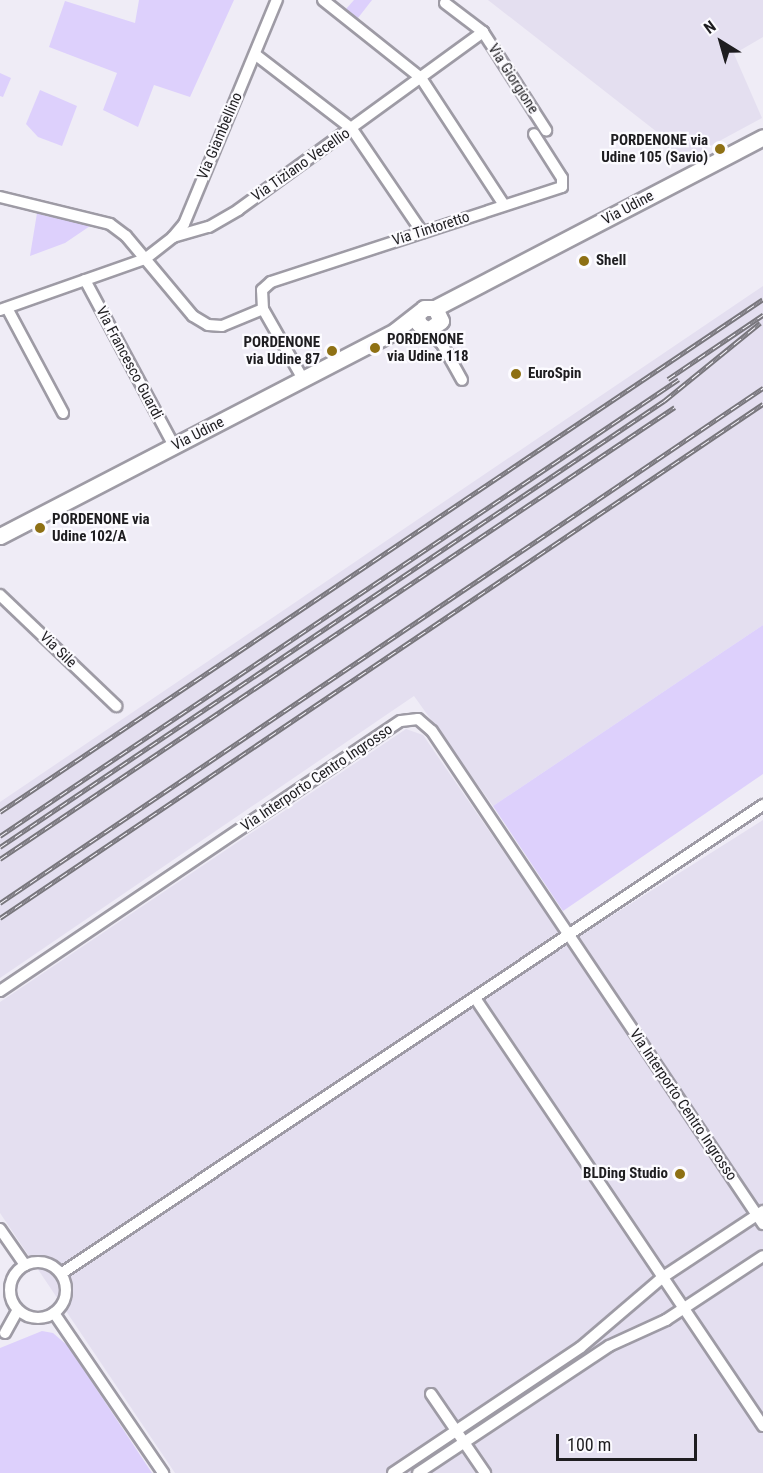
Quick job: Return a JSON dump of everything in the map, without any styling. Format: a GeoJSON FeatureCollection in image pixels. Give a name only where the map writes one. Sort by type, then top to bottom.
{"type":"FeatureCollection","features":[{"type":"Feature","properties":{"kind":"main road","name":"Via Udine"},"geometry":{"type":"LineString","coordinates":[[0,536],[395,331],[430,320],[461,297],[763,137]]}},
{"type":"Feature","properties":{"kind":"street","name":"Via Giambellino"},"geometry":{"type":"LineString","coordinates":[[3,309],[145,259],[173,237],[184,224],[277,0]]}},
{"type":"Feature","properties":{"kind":"street"},"geometry":{"type":"LineString","coordinates":[[322,0],[421,78],[504,206]]}},
{"type":"Feature","properties":{"kind":"street"},"geometry":{"type":"LineString","coordinates":[[446,3],[483,32]]}},
{"type":"Feature","properties":{"kind":"street","name":"Via Giorgione"},"geometry":{"type":"LineString","coordinates":[[421,78],[483,32],[546,130]]}},
{"type":"Feature","properties":{"kind":"street"},"geometry":{"type":"LineString","coordinates":[[256,55],[352,129],[422,232]]}},
{"type":"Feature","properties":{"kind":"street","name":"Via Tiziano Vecellio"},"geometry":{"type":"LineString","coordinates":[[173,237],[209,227],[352,129],[421,78]]}},
{"type":"Feature","properties":{"kind":"street","name":"Via Tintoretto"},"geometry":{"type":"LineString","coordinates":[[262,309],[262,290],[271,282],[555,190],[564,182],[534,134]]}},
{"type":"Feature","properties":{"kind":"street"},"geometry":{"type":"LineString","coordinates":[[0,197],[110,224],[145,259],[193,316],[208,325],[222,326],[262,309],[303,379]]}},
{"type":"Feature","properties":{"kind":"street","name":"Via Francesco Guardi"},"geometry":{"type":"LineString","coordinates":[[85,280],[174,446]]}},
{"type":"Feature","properties":{"kind":"street"},"geometry":{"type":"LineString","coordinates":[[3,309],[63,413]]}},
{"type":"Feature","properties":{"kind":"street"},"geometry":{"type":"LineString","coordinates":[[430,320],[462,380]]}},
{"type":"Feature","properties":{"kind":"street","name":"Via Sile"},"geometry":{"type":"LineString","coordinates":[[0,595],[116,706]]}},
{"type":"Feature","properties":{"kind":"street","name":"Via Interporto Centro Ingrosso"},"geometry":{"type":"LineString","coordinates":[[0,991],[401,721],[418,719],[432,731],[760,1213],[763,1224]]}},
{"type":"Feature","properties":{"kind":"street"},"geometry":{"type":"LineString","coordinates":[[62,1273],[763,805]]}},
{"type":"Feature","properties":{"kind":"street"},"geometry":{"type":"LineString","coordinates":[[475,998],[763,1426]]}},
{"type":"Feature","properties":{"kind":"street"},"geometry":{"type":"LineString","coordinates":[[393,1473],[604,1330],[663,1278],[760,1213]]}},
{"type":"Feature","properties":{"kind":"street"},"geometry":{"type":"LineString","coordinates":[[0,1229],[25,1265]]}},
{"type":"Feature","properties":{"kind":"street"},"geometry":{"type":"LineString","coordinates":[[418,1473],[609,1346],[684,1309],[763,1256]]}},
{"type":"Feature","properties":{"kind":"street"},"geometry":{"type":"LineString","coordinates":[[44,1262],[62,1273],[64,1298],[54,1313],[35,1317],[18,1310],[5,1285],[25,1265],[44,1262]]}},
{"type":"Feature","properties":{"kind":"street"},"geometry":{"type":"LineString","coordinates":[[5,1333],[18,1310]]}},
{"type":"Feature","properties":{"kind":"street"},"geometry":{"type":"LineString","coordinates":[[54,1313],[163,1473]]}},
{"type":"Feature","properties":{"kind":"street"},"geometry":{"type":"LineString","coordinates":[[431,1394],[485,1473]]}},
{"type":"Feature","properties":{"kind":"shaded area"},"geometry":{"type":"Polygon","coordinates":[[[139,0],[234,0],[190,97],[154,85],[138,127],[103,110],[117,73],[49,47],[65,1],[135,23],[139,0]]]}},
{"type":"Feature","properties":{"kind":"shaded area"},"geometry":{"type":"Polygon","coordinates":[[[354,0],[372,0],[358,18],[346,9],[354,0]]]}},
{"type":"Feature","properties":{"kind":"shaded area"},"geometry":{"type":"Polygon","coordinates":[[[488,0],[763,0],[763,37],[734,54],[762,118],[686,159],[653,138],[657,132],[488,0]]]}},
{"type":"Feature","properties":{"kind":"shaded area"},"geometry":{"type":"Polygon","coordinates":[[[0,73],[11,78],[3,97],[0,96],[0,73]]]}},
{"type":"Feature","properties":{"kind":"shaded area"},"geometry":{"type":"Polygon","coordinates":[[[40,90],[77,106],[62,146],[38,137],[26,124],[40,90]]]}},
{"type":"Feature","properties":{"kind":"shaded area"},"geometry":{"type":"Polygon","coordinates":[[[37,213],[93,224],[65,243],[30,256],[37,213]]]}},
{"type":"Feature","properties":{"kind":"shaded area"},"geometry":{"type":"Polygon","coordinates":[[[763,286],[763,625],[493,806],[414,696],[0,978],[0,802],[763,286]]]}},
{"type":"Feature","properties":{"kind":"shaded area"},"geometry":{"type":"Polygon","coordinates":[[[763,625],[763,774],[563,911],[493,806],[763,625]]]}},
{"type":"Feature","properties":{"kind":"shaded area"},"geometry":{"type":"Polygon","coordinates":[[[406,729],[423,735],[567,944],[763,820],[763,1473],[175,1473],[0,1213],[0,1002],[406,729]]]}},
{"type":"Feature","properties":{"kind":"shaded area"},"geometry":{"type":"Polygon","coordinates":[[[42,1331],[53,1333],[68,1346],[152,1473],[0,1473],[0,1348],[42,1331]]]}},
{"type":"Feature","properties":{"kind":"railway"},"geometry":{"type":"LineString","coordinates":[[0,812],[763,299]]}},
{"type":"Feature","properties":{"kind":"railway"},"geometry":{"type":"LineString","coordinates":[[668,379],[763,315]]}},
{"type":"Feature","properties":{"kind":"railway"},"geometry":{"type":"LineString","coordinates":[[0,847],[664,401],[760,323]]}},
{"type":"Feature","properties":{"kind":"railway"},"geometry":{"type":"LineString","coordinates":[[0,836],[679,379]]}},
{"type":"Feature","properties":{"kind":"railway"},"geometry":{"type":"LineString","coordinates":[[0,903],[763,388]]}},
{"type":"Feature","properties":{"kind":"railway"},"geometry":{"type":"LineString","coordinates":[[0,918],[763,404]]}},
{"type":"Feature","properties":{"kind":"railway"},"geometry":{"type":"LineString","coordinates":[[0,859],[675,407]]}},
{"type":"Feature","properties":{"kind":"place","name":"PORDENONE via Udine 105 (Savio)"},"geometry":{"type":"Point","coordinates":[720,149]}},
{"type":"Feature","properties":{"kind":"place","name":"Shell"},"geometry":{"type":"Point","coordinates":[584,261]}},
{"type":"Feature","properties":{"kind":"place","name":"PORDENONE via Udine 118"},"geometry":{"type":"Point","coordinates":[375,348]}},
{"type":"Feature","properties":{"kind":"place","name":"PORDENONE via Udine 87"},"geometry":{"type":"Point","coordinates":[332,351]}},
{"type":"Feature","properties":{"kind":"place","name":"EuroSpin"},"geometry":{"type":"Point","coordinates":[516,374]}},
{"type":"Feature","properties":{"kind":"place","name":"PORDENONE via Udine 102/A"},"geometry":{"type":"Point","coordinates":[40,528]}},
{"type":"Feature","properties":{"kind":"place","name":"BLDing Studio"},"geometry":{"type":"Point","coordinates":[680,1174]}}]}
